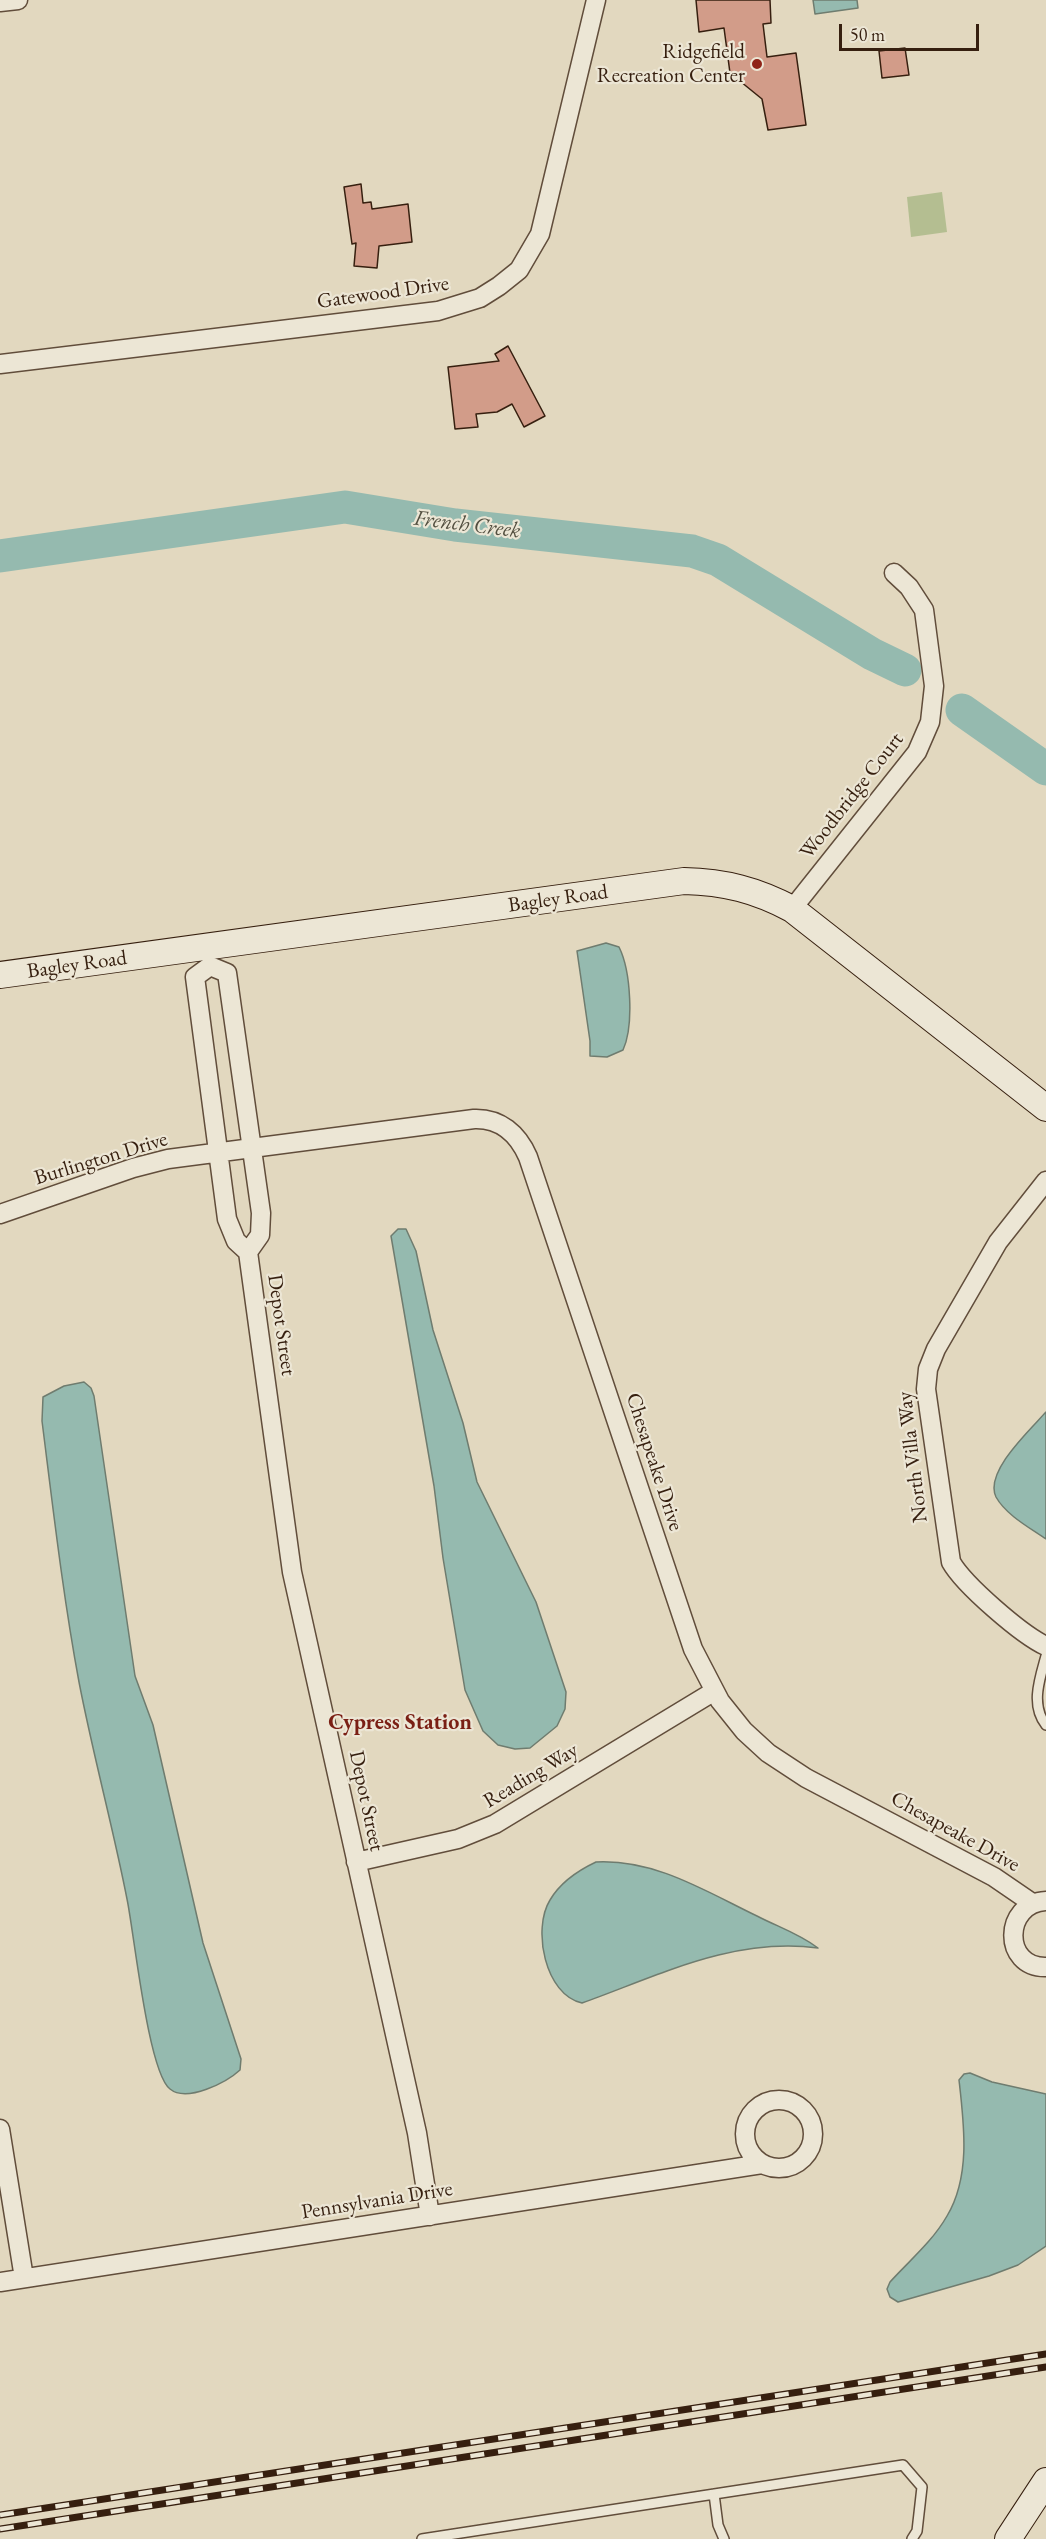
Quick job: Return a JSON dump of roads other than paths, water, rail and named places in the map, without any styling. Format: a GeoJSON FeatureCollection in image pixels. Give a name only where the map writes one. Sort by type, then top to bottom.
{"type":"FeatureCollection","features":[{"type":"Feature","properties":{"kind":"street"},"geometry":{"type":"LineString","coordinates":[[0,2],[18,0]]}},
{"type":"Feature","properties":{"kind":"street","name":"Gatewood Drive"},"geometry":{"type":"LineString","coordinates":[[0,364],[438,311],[480,298],[519,270],[540,234],[596,0]]}},
{"type":"Feature","properties":{"kind":"street","name":"Woodbridge Court"},"geometry":{"type":"LineString","coordinates":[[792,909],[916,752],[930,722],[934,686],[924,610],[914,593],[894,573]]}},
{"type":"Feature","properties":{"kind":"street","name":"Bagley Road"},"geometry":{"type":"LineString","coordinates":[[0,975],[209,957],[684,881],[732,885],[763,894],[792,909],[1046,1108]]}},
{"type":"Feature","properties":{"kind":"street","name":"Depot Street"},"geometry":{"type":"LineString","coordinates":[[248,1252],[260,1234],[262,1222],[228,973],[209,957],[195,977],[227,1219],[236,1241],[248,1252],[292,1572],[417,2133],[430,2216]]}},
{"type":"Feature","properties":{"kind":"street","name":"Chesapeake Drive"},"geometry":{"type":"LineString","coordinates":[[252,1149],[474,1119],[497,1123],[518,1138],[538,1188],[693,1649],[713,1692],[744,1731],[783,1764],[1039,1902],[1017,1918],[1012,1939],[1022,1958],[1031,1964],[1046,1967]]}},
{"type":"Feature","properties":{"kind":"street","name":"Burlington Drive"},"geometry":{"type":"LineString","coordinates":[[0,1214],[141,1166],[252,1149]]}},
{"type":"Feature","properties":{"kind":"street","name":"North Villa Way"},"geometry":{"type":"LineString","coordinates":[[1046,1180],[1009,1225],[936,1349],[928,1370],[926,1389],[951,1562],[961,1578],[1025,1632],[1046,1646]]}},
{"type":"Feature","properties":{"kind":"street","name":"Reading Way"},"geometry":{"type":"LineString","coordinates":[[356,1862],[458,1839],[495,1824],[713,1692]]}},
{"type":"Feature","properties":{"kind":"street"},"geometry":{"type":"LineString","coordinates":[[0,2129],[24,2278]]}},
{"type":"Feature","properties":{"kind":"street","name":"Pennsylvania Drive"},"geometry":{"type":"LineString","coordinates":[[0,2282],[762,2164]]}},
{"type":"Feature","properties":{"kind":"street"},"geometry":{"type":"LineString","coordinates":[[1008,2539],[1046,2481]]}},
{"type":"Feature","properties":{"kind":"lane"},"geometry":{"type":"LineString","coordinates":[[1046,1656],[1039,1679],[1037,1701],[1046,1725]]}},
{"type":"Feature","properties":{"kind":"lane"},"geometry":{"type":"LineString","coordinates":[[422,2539],[903,2465],[922,2487],[917,2531],[912,2539]]}},
{"type":"Feature","properties":{"kind":"lane"},"geometry":{"type":"LineString","coordinates":[[714,2494],[718,2525],[724,2539]]}},
{"type":"Feature","properties":{"kind":"water"},"geometry":{"type":"Polygon","coordinates":[[[813,0],[857,0],[858,8],[815,14],[813,0]]]}},
{"type":"Feature","properties":{"kind":"water"},"geometry":{"type":"Polygon","coordinates":[[[606,943],[619,947],[623,957],[630,999],[629,1027],[623,1050],[607,1057],[590,1056],[590,1041],[577,951],[606,943]]]}},
{"type":"Feature","properties":{"kind":"water"},"geometry":{"type":"Polygon","coordinates":[[[398,1229],[406,1229],[416,1251],[433,1330],[463,1423],[477,1482],[536,1602],[566,1692],[565,1709],[557,1726],[530,1748],[515,1749],[498,1745],[483,1731],[465,1690],[443,1558],[434,1486],[391,1236],[398,1229]]]}},
{"type":"Feature","properties":{"kind":"water"},"geometry":{"type":"Polygon","coordinates":[[[84,1382],[91,1388],[94,1396],[135,1676],[153,1725],[203,1943],[241,2059],[240,2070],[234,2075],[217,2085],[186,2094],[170,2089],[162,2077],[155,2057],[143,2000],[127,1899],[79,1682],[68,1617],[42,1421],[43,1397],[64,1386],[84,1382]]]}},
{"type":"Feature","properties":{"kind":"water"},"geometry":{"type":"Polygon","coordinates":[[[1046,1412],[1046,1539],[1019,1521],[1000,1504],[994,1487],[996,1476],[1010,1452],[1046,1412]]]}},
{"type":"Feature","properties":{"kind":"water"},"geometry":{"type":"Polygon","coordinates":[[[596,1862],[618,1862],[639,1866],[679,1878],[795,1934],[818,1948],[787,1946],[727,1953],[669,1970],[582,2003],[569,1997],[559,1988],[551,1975],[542,1943],[542,1927],[545,1912],[554,1894],[570,1878],[596,1862]]]}},
{"type":"Feature","properties":{"kind":"water"},"geometry":{"type":"Polygon","coordinates":[[[970,2073],[992,2082],[1046,2094],[1046,2246],[1018,2265],[989,2276],[898,2302],[890,2297],[887,2289],[890,2282],[935,2234],[955,2200],[963,2167],[964,2149],[959,2080],[964,2074],[970,2073]]]}},
{"type":"Feature","properties":{"kind":"waterway","name":"French Creek"},"geometry":{"type":"LineString","coordinates":[[0,556],[345,507],[455,525],[692,551],[718,560],[872,654],[905,670]]}},
{"type":"Feature","properties":{"kind":"waterway","name":"French Creek"},"geometry":{"type":"LineString","coordinates":[[962,710],[1046,769]]}},
{"type":"Feature","properties":{"kind":"railway"},"geometry":{"type":"LineString","coordinates":[[0,2515],[1046,2354]]}},
{"type":"Feature","properties":{"kind":"railway"},"geometry":{"type":"LineString","coordinates":[[0,2529],[1046,2367]]}},
{"type":"Feature","properties":{"kind":"place","name":"Ridgefield Recreation Center"},"geometry":{"type":"Point","coordinates":[757,64]}},
{"type":"Feature","properties":{"kind":"district","name":"Cypress Station"},"geometry":{"type":"Point","coordinates":[400,1723]}}]}
